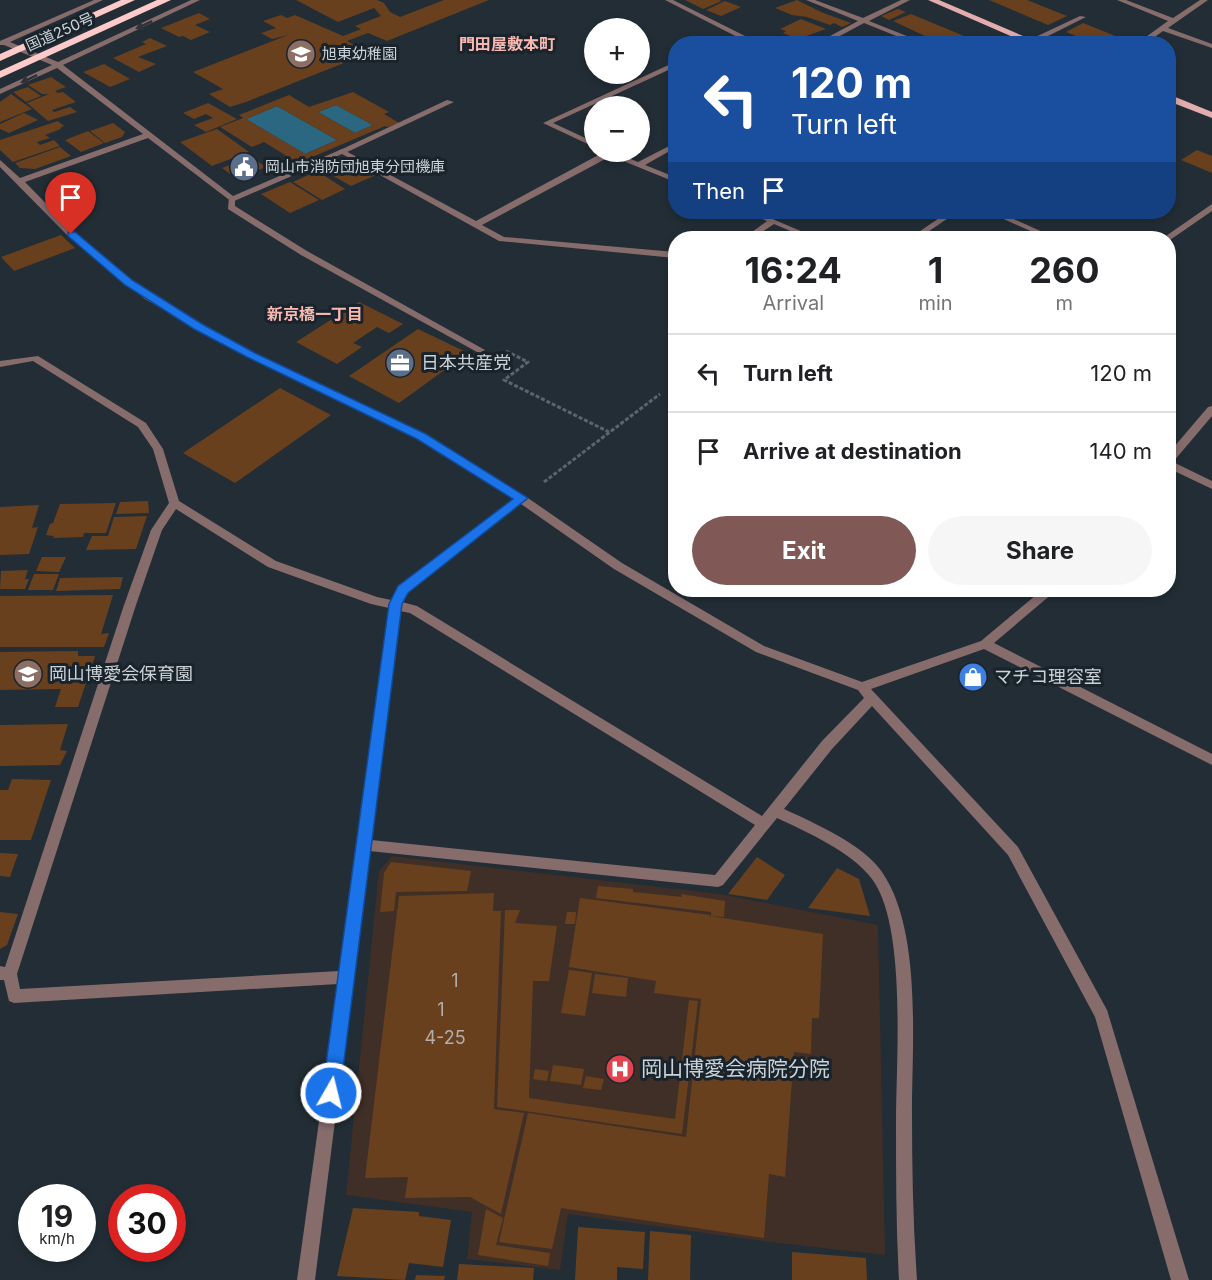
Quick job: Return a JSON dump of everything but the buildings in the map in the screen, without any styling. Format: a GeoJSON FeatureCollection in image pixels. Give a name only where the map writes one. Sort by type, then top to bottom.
{"type":"FeatureCollection","features":[{"type":"Feature","properties":{"kind":"highway","name":"国道250号"},"geometry":{"type":"LineString","coordinates":[[0,58],[130,0]]}},
{"type":"Feature","properties":{"kind":"highway","name":"国道250号"},"geometry":{"type":"LineString","coordinates":[[0,75],[166,0]]}},
{"type":"Feature","properties":{"kind":"main road"},"geometry":{"type":"LineString","coordinates":[[932,0],[1020,36]]}},
{"type":"Feature","properties":{"kind":"main road"},"geometry":{"type":"LineString","coordinates":[[1176,100],[1212,115]]}},
{"type":"Feature","properties":{"kind":"street"},"geometry":{"type":"LineString","coordinates":[[2,43],[100,0]]}},
{"type":"Feature","properties":{"kind":"street"},"geometry":{"type":"LineString","coordinates":[[0,92],[196,0]]}},
{"type":"Feature","properties":{"kind":"street"},"geometry":{"type":"LineString","coordinates":[[668,0],[742,36]]}},
{"type":"Feature","properties":{"kind":"street"},"geometry":{"type":"LineString","coordinates":[[809,0],[903,36]]}},
{"type":"Feature","properties":{"kind":"street"},"geometry":{"type":"LineString","coordinates":[[834,36],[907,0]]}},
{"type":"Feature","properties":{"kind":"street"},"geometry":{"type":"LineString","coordinates":[[1120,0],[1174,21]]}},
{"type":"Feature","properties":{"kind":"street"},"geometry":{"type":"LineString","coordinates":[[1150,36],[1205,0]]}},
{"type":"Feature","properties":{"kind":"street"},"geometry":{"type":"LineString","coordinates":[[1046,36],[1082,17]]}},
{"type":"Feature","properties":{"kind":"street"},"geometry":{"type":"LineString","coordinates":[[1162,28],[1212,46]]}},
{"type":"Feature","properties":{"kind":"street"},"geometry":{"type":"LineString","coordinates":[[2,43],[58,65],[232,199]]}},
{"type":"Feature","properties":{"kind":"street"},"geometry":{"type":"LineString","coordinates":[[606,96],[668,67]]}},
{"type":"Feature","properties":{"kind":"street"},"geometry":{"type":"LineString","coordinates":[[232,199],[450,102]]}},
{"type":"Feature","properties":{"kind":"street"},"geometry":{"type":"LineString","coordinates":[[584,106],[547,123],[584,140]]}},
{"type":"Feature","properties":{"kind":"street"},"geometry":{"type":"LineString","coordinates":[[20,181],[148,135]]}},
{"type":"Feature","properties":{"kind":"street"},"geometry":{"type":"LineString","coordinates":[[638,165],[668,149]]}},
{"type":"Feature","properties":{"kind":"street"},"geometry":{"type":"LineString","coordinates":[[342,151],[501,239],[668,254]]}},
{"type":"Feature","properties":{"kind":"street"},"geometry":{"type":"LineString","coordinates":[[0,162],[71,234],[148,297],[251,355],[422,436],[521,498],[618,566],[668,595]]}},
{"type":"Feature","properties":{"kind":"street"},"geometry":{"type":"LineString","coordinates":[[475,225],[591,162]]}},
{"type":"Feature","properties":{"kind":"street"},"geometry":{"type":"LineString","coordinates":[[631,162],[668,177]]}},
{"type":"Feature","properties":{"kind":"street"},"geometry":{"type":"LineString","coordinates":[[232,199],[231,207],[304,253],[480,350]]}},
{"type":"Feature","properties":{"kind":"street"},"geometry":{"type":"LineString","coordinates":[[1176,232],[1212,207]]}},
{"type":"Feature","properties":{"kind":"street"},"geometry":{"type":"LineString","coordinates":[[768,219],[797,231]]}},
{"type":"Feature","properties":{"kind":"street"},"geometry":{"type":"LineString","coordinates":[[924,231],[942,219]]}},
{"type":"Feature","properties":{"kind":"street"},"geometry":{"type":"LineString","coordinates":[[1008,219],[1036,231]]}},
{"type":"Feature","properties":{"kind":"street"},"geometry":{"type":"LineString","coordinates":[[758,231],[773,221]]}},
{"type":"Feature","properties":{"kind":"street"},"geometry":{"type":"LineString","coordinates":[[0,364],[35,358],[142,426],[158,449],[174,503],[272,564],[423,615],[763,823]]}},
{"type":"Feature","properties":{"kind":"street"},"geometry":{"type":"LineString","coordinates":[[1176,453],[1212,409]]}},
{"type":"Feature","properties":{"kind":"street"},"geometry":{"type":"LineString","coordinates":[[1176,467],[1212,485]]}},
{"type":"Feature","properties":{"kind":"street"},"geometry":{"type":"LineString","coordinates":[[306,1280],[395,604],[403,590],[521,498]]}},
{"type":"Feature","properties":{"kind":"street"},"geometry":{"type":"LineString","coordinates":[[174,503],[157,530],[130,605],[5,973],[14,996],[347,977]]}},
{"type":"Feature","properties":{"kind":"street"},"geometry":{"type":"LineString","coordinates":[[671,597],[760,649],[867,692],[1013,851],[1102,1015],[1180,1280]]}},
{"type":"Feature","properties":{"kind":"street"},"geometry":{"type":"LineString","coordinates":[[364,845],[718,881],[828,745],[867,692],[985,644],[1041,597]]}},
{"type":"Feature","properties":{"kind":"street"},"geometry":{"type":"LineString","coordinates":[[985,644],[1212,760]]}},
{"type":"Feature","properties":{"kind":"street"},"geometry":{"type":"LineString","coordinates":[[774,810],[825,837],[855,856],[877,875],[888,894],[898,926],[903,973],[904,1226],[908,1280]]}},
{"type":"Feature","properties":{"kind":"path"},"geometry":{"type":"LineString","coordinates":[[480,350],[491,344],[528,362],[504,380],[609,432]]}},
{"type":"Feature","properties":{"kind":"path"},"geometry":{"type":"LineString","coordinates":[[521,498],[660,394]]}},
{"type":"Feature","properties":{"kind":"shaded area","name":"岡山博愛会病院分院"},"geometry":{"type":"Polygon","coordinates":[[[392,856],[720,894],[878,925],[885,1255],[770,1242],[568,1214],[560,1270],[467,1259],[472,1212],[346,1195],[379,871],[392,856]]]}},
{"type":"Feature","properties":{"kind":"water"},"geometry":{"type":"Polygon","coordinates":[[[336,105],[373,125],[355,133],[318,112],[336,105]]]}},
{"type":"Feature","properties":{"kind":"water"},"geometry":{"type":"Polygon","coordinates":[[[277,106],[337,140],[305,154],[246,119],[277,106]]]}},
{"type":"Feature","properties":{"kind":"place","name":"旭東幼稚園"},"geometry":{"type":"Point","coordinates":[301,54]}},
{"type":"Feature","properties":{"kind":"place","name":"岡山市消防団旭東分団機庫"},"geometry":{"type":"Point","coordinates":[244,167]}},
{"type":"Feature","properties":{"kind":"place","name":"日本共産党"},"geometry":{"type":"Point","coordinates":[400,363]}},
{"type":"Feature","properties":{"kind":"place","name":"岡山博愛会保育園"},"geometry":{"type":"Point","coordinates":[28,674]}},
{"type":"Feature","properties":{"kind":"place","name":"マチコ理容室"},"geometry":{"type":"Point","coordinates":[973,677]}},
{"type":"Feature","properties":{"kind":"place","name":"岡山博愛会病院分院"},"geometry":{"type":"Point","coordinates":[620,1069]}},
{"type":"Feature","properties":{"kind":"district","name":"門田屋敷本町"},"geometry":{"type":"Point","coordinates":[507,44]}},
{"type":"Feature","properties":{"kind":"district","name":"新京橋一丁目"},"geometry":{"type":"Point","coordinates":[315,314]}},
{"type":"Feature","properties":{"kind":"route"},"geometry":{"type":"LineString","coordinates":[[71,234],[128,283],[148,297],[251,355],[422,436],[521,498],[403,590],[395,604],[331,1093]]}}]}
